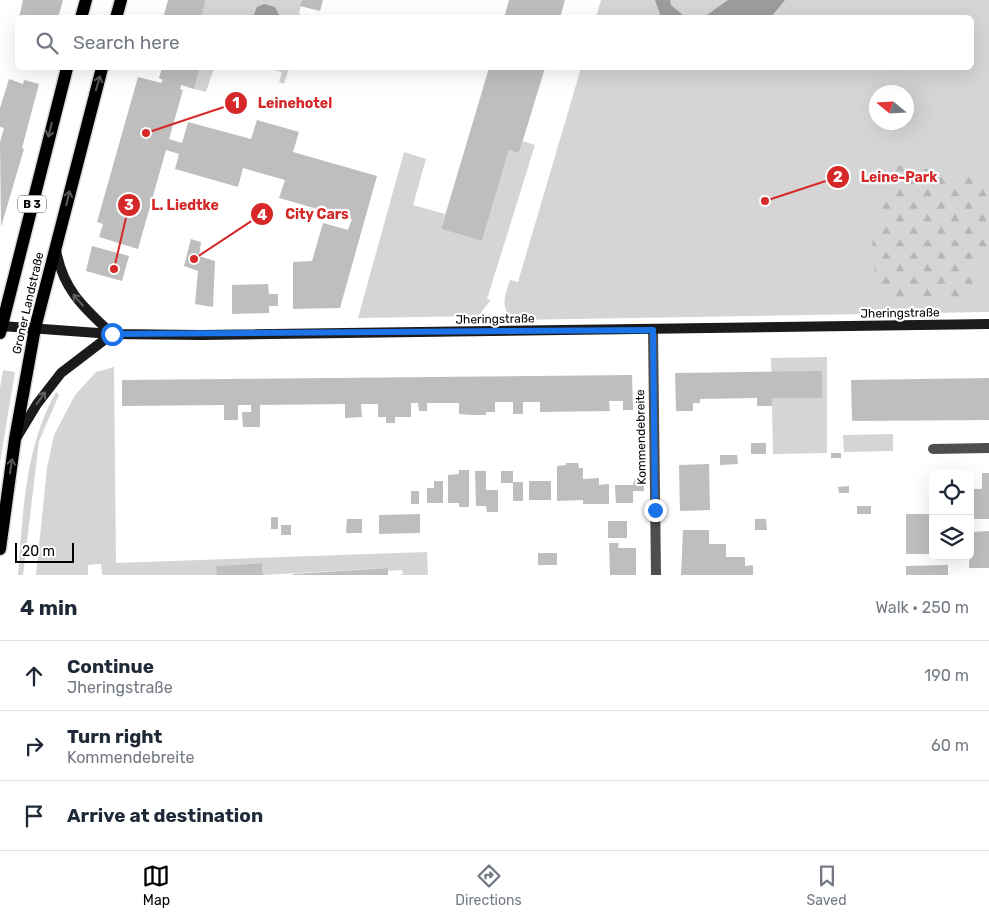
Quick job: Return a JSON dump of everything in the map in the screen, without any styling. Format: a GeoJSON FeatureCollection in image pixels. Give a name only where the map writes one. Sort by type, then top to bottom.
{"type":"FeatureCollection","features":[{"type":"Feature","properties":{"kind":"main road"},"geometry":{"type":"LineString","coordinates":[[82,15],[86,0]]}},
{"type":"Feature","properties":{"kind":"main road"},"geometry":{"type":"LineString","coordinates":[[117,15],[121,0]]}},
{"type":"Feature","properties":{"kind":"main road","name":"Groner Landstraße"},"geometry":{"type":"LineString","coordinates":[[1,330],[66,70]]}},
{"type":"Feature","properties":{"kind":"main road","name":"Groner Landstraße"},"geometry":{"type":"LineString","coordinates":[[0,549],[15,439],[35,328],[101,70]]}},
{"type":"Feature","properties":{"kind":"main road"},"geometry":{"type":"LineString","coordinates":[[15,439],[37,404],[61,373],[112,334],[88,312],[66,286],[60,270],[56,245]]}},
{"type":"Feature","properties":{"kind":"main road","name":"Jheringstraße"},"geometry":{"type":"LineString","coordinates":[[1,330],[35,328],[112,334],[653,330],[989,324]]}},
{"type":"Feature","properties":{"kind":"street","name":"Kommendebreite"},"geometry":{"type":"LineString","coordinates":[[653,330],[656,575]]}},
{"type":"Feature","properties":{"kind":"street"},"geometry":{"type":"LineString","coordinates":[[933,449],[989,448]]}},
{"type":"Feature","properties":{"kind":"green space"},"geometry":{"type":"Polygon","coordinates":[[[206,0],[302,0],[299,14],[303,15],[202,15],[206,0]]]}},
{"type":"Feature","properties":{"kind":"green space"},"geometry":{"type":"Polygon","coordinates":[[[601,0],[989,0],[989,312],[514,320],[506,311],[504,302],[510,280],[518,282],[580,70],[974,70],[974,15],[597,15],[601,0]]]}},
{"type":"Feature","properties":{"kind":"green space"},"geometry":{"type":"Polygon","coordinates":[[[199,70],[213,70],[206,92],[194,89],[199,70]]]}},
{"type":"Feature","properties":{"kind":"green space"},"geometry":{"type":"Polygon","coordinates":[[[274,70],[288,70],[284,84],[279,82],[282,72],[274,70]]]}},
{"type":"Feature","properties":{"kind":"green space"},"geometry":{"type":"Polygon","coordinates":[[[523,141],[535,145],[487,299],[491,300],[478,316],[358,318],[404,152],[426,159],[413,205],[445,214],[441,229],[482,241],[509,150],[519,153],[523,141]]]}},
{"type":"Feature","properties":{"kind":"green space"},"geometry":{"type":"Polygon","coordinates":[[[892,165],[989,176],[989,258],[977,259],[976,295],[914,302],[876,292],[872,237],[892,165]]]}},
{"type":"Feature","properties":{"kind":"green space"},"geometry":{"type":"Polygon","coordinates":[[[827,357],[827,453],[773,454],[771,358],[827,357]]]}},
{"type":"Feature","properties":{"kind":"green space"},"geometry":{"type":"Polygon","coordinates":[[[114,367],[116,563],[427,552],[428,575],[400,575],[403,574],[402,570],[388,571],[387,568],[263,575],[262,563],[217,566],[217,575],[102,575],[101,564],[88,565],[88,575],[36,575],[47,468],[54,435],[75,395],[96,372],[114,367]]]}},
{"type":"Feature","properties":{"kind":"green space"},"geometry":{"type":"Polygon","coordinates":[[[3,370],[15,372],[0,463],[0,388],[3,370]]]}},
{"type":"Feature","properties":{"kind":"green space"},"geometry":{"type":"Polygon","coordinates":[[[56,392],[59,395],[39,441],[23,575],[18,575],[27,481],[38,435],[56,392]]]}},
{"type":"Feature","properties":{"kind":"green space"},"geometry":{"type":"Polygon","coordinates":[[[893,434],[893,451],[844,452],[843,435],[893,434]]]}},
{"type":"Feature","properties":{"kind":"shaded area"},"geometry":{"type":"Polygon","coordinates":[[[655,0],[670,0],[671,5],[683,15],[660,15],[655,0]]]}},
{"type":"Feature","properties":{"kind":"shaded area"},"geometry":{"type":"Polygon","coordinates":[[[728,0],[785,0],[773,15],[707,15],[728,0]]]}},
{"type":"Feature","properties":{"kind":"shaded area"},"geometry":{"type":"Polygon","coordinates":[[[264,4],[275,7],[279,15],[254,15],[257,7],[264,4]]]}},
{"type":"Feature","properties":{"kind":"building"},"geometry":{"type":"Polygon","coordinates":[[[23,0],[63,0],[59,15],[20,15],[23,0]]]}},
{"type":"Feature","properties":{"kind":"building"},"geometry":{"type":"Polygon","coordinates":[[[168,0],[206,0],[202,15],[164,15],[168,0]]]}},
{"type":"Feature","properties":{"kind":"building"},"geometry":{"type":"Polygon","coordinates":[[[302,0],[323,0],[320,11],[300,6],[302,0]]]}},
{"type":"Feature","properties":{"kind":"building"},"geometry":{"type":"Polygon","coordinates":[[[509,0],[565,0],[561,15],[505,15],[509,0]]]}},
{"type":"Feature","properties":{"kind":"building"},"geometry":{"type":"Polygon","coordinates":[[[161,70],[199,70],[194,89],[181,85],[180,89],[183,90],[169,139],[182,143],[188,122],[251,139],[257,120],[299,132],[293,152],[377,176],[340,308],[293,309],[293,262],[312,261],[323,223],[348,230],[352,219],[279,198],[285,180],[243,168],[238,187],[175,169],[179,154],[166,150],[138,249],[99,237],[103,224],[97,222],[138,77],[161,83],[163,80],[159,78],[161,70]]]}},
{"type":"Feature","properties":{"kind":"building"},"geometry":{"type":"Polygon","coordinates":[[[488,70],[544,70],[519,153],[509,150],[482,241],[441,229],[488,70]]]}},
{"type":"Feature","properties":{"kind":"building"},"geometry":{"type":"Polygon","coordinates":[[[9,79],[23,84],[24,80],[39,84],[22,148],[24,149],[1,227],[0,142],[4,128],[0,127],[0,108],[9,79]]]}},
{"type":"Feature","properties":{"kind":"building"},"geometry":{"type":"Polygon","coordinates":[[[191,239],[201,242],[199,256],[215,261],[213,307],[195,304],[198,271],[184,266],[191,239]]]}},
{"type":"Feature","properties":{"kind":"building"},"geometry":{"type":"Polygon","coordinates":[[[92,246],[129,256],[122,281],[86,271],[92,246]]]}},
{"type":"Feature","properties":{"kind":"building"},"geometry":{"type":"Polygon","coordinates":[[[268,284],[269,294],[278,294],[278,306],[269,306],[269,313],[232,314],[232,285],[268,284]]]}},
{"type":"Feature","properties":{"kind":"building"},"geometry":{"type":"Polygon","coordinates":[[[822,371],[822,398],[772,398],[772,406],[757,406],[757,398],[700,399],[700,403],[693,403],[693,411],[676,411],[675,373],[822,371]]]}},
{"type":"Feature","properties":{"kind":"building"},"geometry":{"type":"Polygon","coordinates":[[[632,375],[633,410],[623,410],[623,401],[609,401],[610,411],[540,412],[540,402],[523,402],[523,414],[513,414],[513,402],[495,402],[495,412],[486,412],[486,415],[473,415],[459,414],[459,403],[427,403],[427,411],[419,411],[418,403],[411,403],[411,417],[395,417],[395,423],[386,423],[386,417],[378,417],[378,404],[361,404],[362,417],[345,418],[345,404],[260,405],[260,427],[243,427],[242,412],[251,412],[251,405],[238,405],[238,420],[224,420],[224,405],[122,406],[122,380],[632,375]]]}},
{"type":"Feature","properties":{"kind":"building"},"geometry":{"type":"Polygon","coordinates":[[[989,378],[989,420],[852,421],[851,380],[989,378]]]}},
{"type":"Feature","properties":{"kind":"building"},"geometry":{"type":"Polygon","coordinates":[[[751,443],[766,443],[766,454],[751,454],[751,443]]]}},
{"type":"Feature","properties":{"kind":"building"},"geometry":{"type":"Polygon","coordinates":[[[831,453],[841,453],[841,458],[831,458],[831,453]]]}},
{"type":"Feature","properties":{"kind":"building"},"geometry":{"type":"Polygon","coordinates":[[[720,455],[737,455],[738,464],[720,465],[720,455]]]}},
{"type":"Feature","properties":{"kind":"building"},"geometry":{"type":"Polygon","coordinates":[[[566,463],[578,463],[579,468],[583,468],[583,479],[599,478],[599,485],[609,484],[609,504],[583,504],[583,500],[557,501],[557,466],[566,465],[566,463]]]}},
{"type":"Feature","properties":{"kind":"building"},"geometry":{"type":"Polygon","coordinates":[[[709,464],[710,510],[680,511],[679,465],[709,464]]]}},
{"type":"Feature","properties":{"kind":"building"},"geometry":{"type":"Polygon","coordinates":[[[459,470],[469,470],[469,507],[459,507],[459,503],[448,503],[448,475],[459,474],[459,470]]]}},
{"type":"Feature","properties":{"kind":"building"},"geometry":{"type":"Polygon","coordinates":[[[475,471],[486,471],[486,490],[498,490],[498,512],[487,512],[486,506],[476,506],[475,471]]]}},
{"type":"Feature","properties":{"kind":"building"},"geometry":{"type":"Polygon","coordinates":[[[501,471],[513,471],[513,482],[523,482],[523,501],[513,501],[513,483],[501,483],[501,471]]]}},
{"type":"Feature","properties":{"kind":"building"},"geometry":{"type":"Polygon","coordinates":[[[982,473],[989,473],[989,519],[974,519],[974,489],[982,489],[982,473]]]}},
{"type":"Feature","properties":{"kind":"building"},"geometry":{"type":"Polygon","coordinates":[[[635,479],[644,479],[644,491],[633,491],[633,503],[616,503],[615,485],[633,485],[635,479]]]}},
{"type":"Feature","properties":{"kind":"building"},"geometry":{"type":"Polygon","coordinates":[[[434,481],[443,481],[443,503],[427,503],[427,488],[434,488],[434,481]]]}},
{"type":"Feature","properties":{"kind":"building"},"geometry":{"type":"Polygon","coordinates":[[[529,481],[551,481],[551,500],[529,500],[529,481]]]}},
{"type":"Feature","properties":{"kind":"building"},"geometry":{"type":"Polygon","coordinates":[[[849,486],[849,493],[839,493],[838,487],[849,486]]]}},
{"type":"Feature","properties":{"kind":"building"},"geometry":{"type":"Polygon","coordinates":[[[411,491],[419,491],[419,504],[411,504],[411,491]]]}},
{"type":"Feature","properties":{"kind":"building"},"geometry":{"type":"Polygon","coordinates":[[[857,506],[871,506],[871,514],[857,514],[857,506]]]}},
{"type":"Feature","properties":{"kind":"building"},"geometry":{"type":"Polygon","coordinates":[[[420,514],[420,533],[379,534],[379,515],[420,514]]]}},
{"type":"Feature","properties":{"kind":"building"},"geometry":{"type":"Polygon","coordinates":[[[906,514],[929,514],[929,554],[906,554],[906,514]]]}},
{"type":"Feature","properties":{"kind":"building"},"geometry":{"type":"Polygon","coordinates":[[[271,517],[278,517],[278,529],[271,529],[271,517]]]}},
{"type":"Feature","properties":{"kind":"building"},"geometry":{"type":"Polygon","coordinates":[[[347,519],[362,519],[362,533],[346,533],[347,519]]]}},
{"type":"Feature","properties":{"kind":"building"},"geometry":{"type":"Polygon","coordinates":[[[755,519],[766,519],[767,530],[755,530],[755,519]]]}},
{"type":"Feature","properties":{"kind":"building"},"geometry":{"type":"Polygon","coordinates":[[[608,521],[627,521],[627,538],[608,538],[608,521]]]}},
{"type":"Feature","properties":{"kind":"building"},"geometry":{"type":"Polygon","coordinates":[[[281,525],[291,525],[291,535],[281,535],[281,525]]]}},
{"type":"Feature","properties":{"kind":"building"},"geometry":{"type":"Polygon","coordinates":[[[683,530],[709,530],[709,544],[726,544],[726,557],[745,557],[745,566],[753,565],[753,575],[681,575],[683,530]]]}},
{"type":"Feature","properties":{"kind":"building"},"geometry":{"type":"Polygon","coordinates":[[[989,531],[989,568],[969,568],[969,560],[974,560],[974,532],[989,531]]]}},
{"type":"Feature","properties":{"kind":"building"},"geometry":{"type":"Polygon","coordinates":[[[609,543],[619,543],[618,548],[636,548],[636,575],[610,575],[609,543]]]}},
{"type":"Feature","properties":{"kind":"building"},"geometry":{"type":"Polygon","coordinates":[[[538,553],[557,553],[557,565],[538,565],[538,553]]]}},
{"type":"Feature","properties":{"kind":"building"},"geometry":{"type":"Polygon","coordinates":[[[262,563],[263,575],[217,575],[216,566],[262,563]]]}},
{"type":"Feature","properties":{"kind":"building"},"geometry":{"type":"Polygon","coordinates":[[[948,565],[948,575],[906,575],[906,566],[948,565]]]}},
{"type":"Feature","properties":{"kind":"building"},"geometry":{"type":"Polygon","coordinates":[[[388,568],[388,575],[293,575],[293,574],[388,568]]]}},
{"type":"Feature","properties":{"kind":"place","name":"Leinehotel"},"geometry":{"type":"Point","coordinates":[146,133]}},
{"type":"Feature","properties":{"kind":"place","name":"Leine-Park"},"geometry":{"type":"Point","coordinates":[765,201]}},
{"type":"Feature","properties":{"kind":"place","name":"City Cars"},"geometry":{"type":"Point","coordinates":[194,259]}},
{"type":"Feature","properties":{"kind":"place","name":"L. Liedtke"},"geometry":{"type":"Point","coordinates":[114,269]}},
{"type":"Feature","properties":{"kind":"route"},"geometry":{"type":"LineString","coordinates":[[112,334],[347,334],[653,330],[655,510]]}}]}
